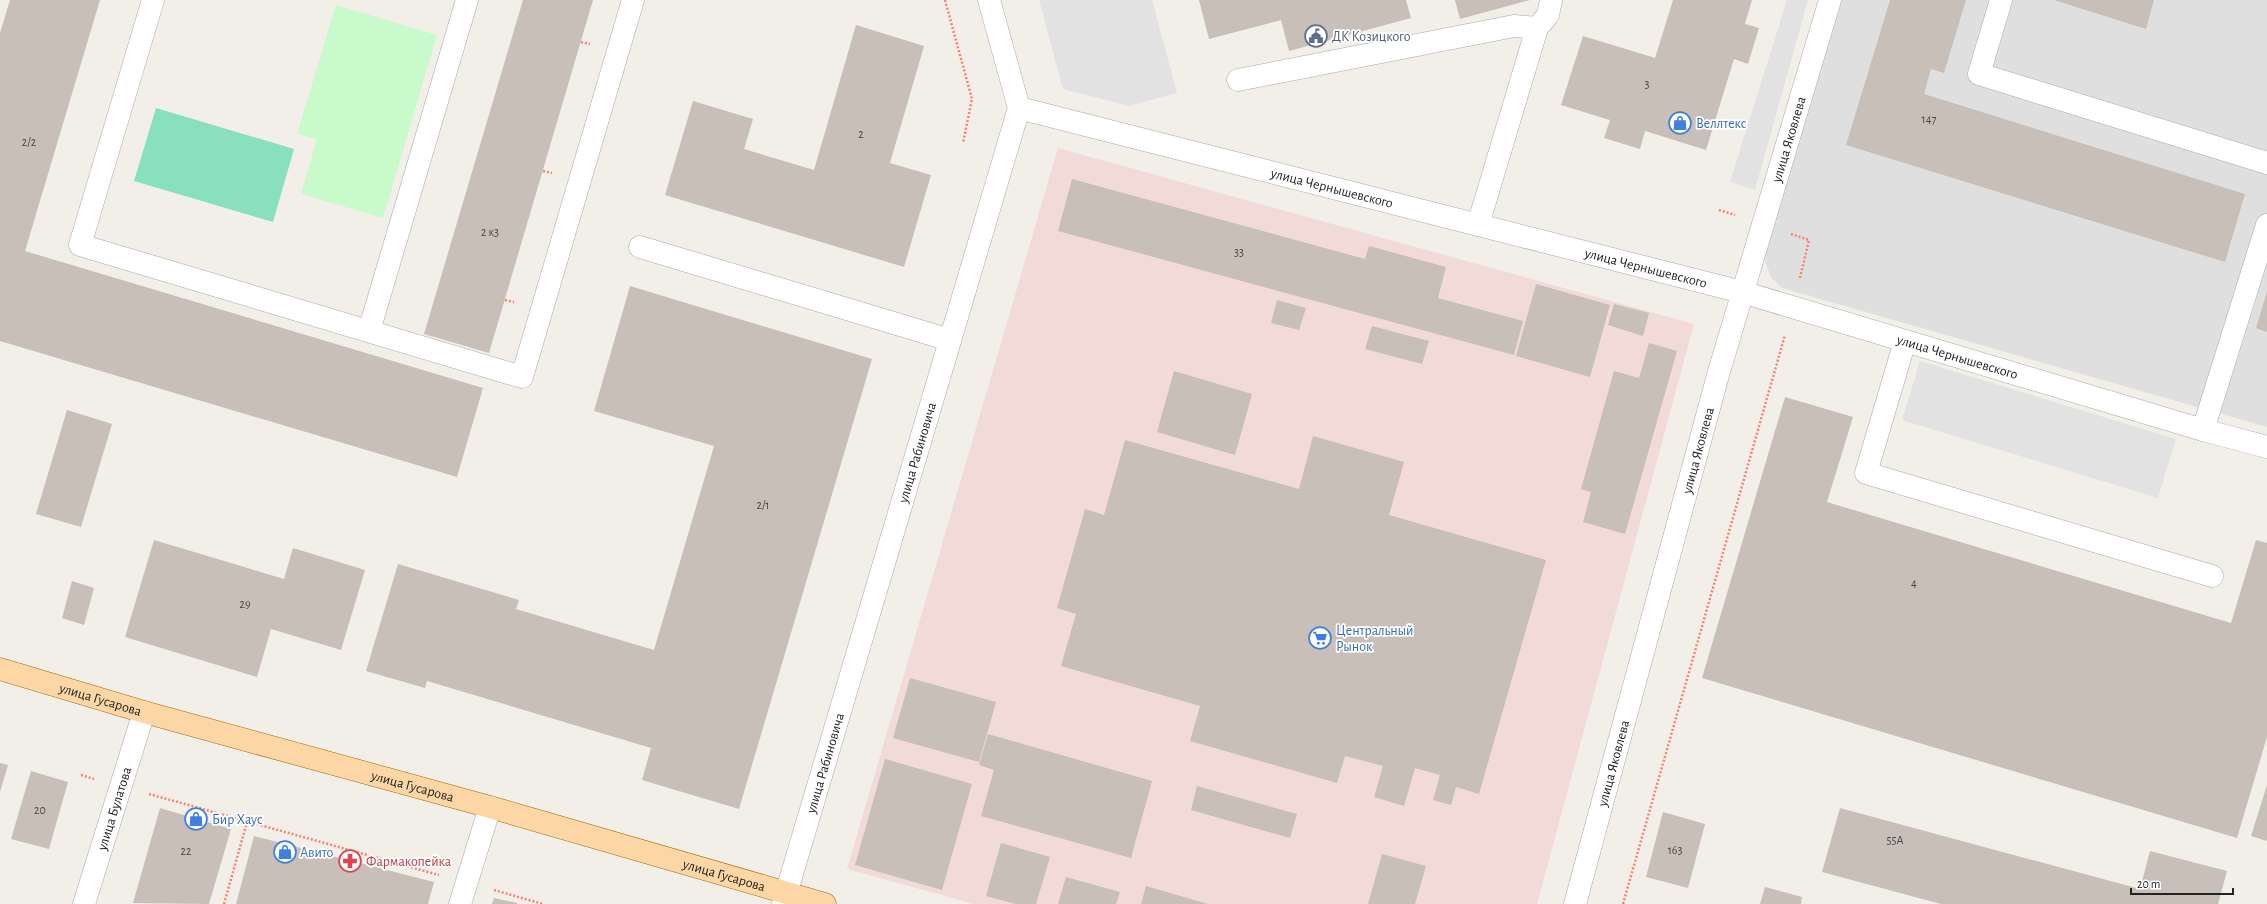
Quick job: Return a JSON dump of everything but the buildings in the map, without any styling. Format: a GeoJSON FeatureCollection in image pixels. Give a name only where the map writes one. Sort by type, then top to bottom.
{"type":"FeatureCollection","features":[{"type":"Feature","properties":{"kind":"main road","name":"улица Гусарова"},"geometry":{"type":"LineString","coordinates":[[0,669],[144,712],[490,807],[785,898],[825,904]]}},
{"type":"Feature","properties":{"kind":"street"},"geometry":{"type":"LineString","coordinates":[[153,0],[80,245],[522,376],[633,0]]}},
{"type":"Feature","properties":{"kind":"street"},"geometry":{"type":"LineString","coordinates":[[369,331],[467,0]]}},
{"type":"Feature","properties":{"kind":"street"},"geometry":{"type":"LineString","coordinates":[[989,0],[1019,108]]}},
{"type":"Feature","properties":{"kind":"street"},"geometry":{"type":"LineString","coordinates":[[1478,225],[1537,28],[1548,15],[1550,0]]}},
{"type":"Feature","properties":{"kind":"street","name":"улица Яковлева"},"geometry":{"type":"LineString","coordinates":[[1575,904],[1742,292],[1830,0]]}},
{"type":"Feature","properties":{"kind":"street"},"geometry":{"type":"LineString","coordinates":[[2001,0],[1978,74],[2267,163]]}},
{"type":"Feature","properties":{"kind":"street"},"geometry":{"type":"LineString","coordinates":[[1238,80],[1514,26],[1537,28]]}},
{"type":"Feature","properties":{"kind":"street","name":"улица Чернышевского"},"geometry":{"type":"LineString","coordinates":[[1019,108],[1742,292],[2203,430],[2267,447]]}},
{"type":"Feature","properties":{"kind":"street","name":"улица Рабиновича"},"geometry":{"type":"LineString","coordinates":[[785,898],[1019,108]]}},
{"type":"Feature","properties":{"kind":"street"},"geometry":{"type":"LineString","coordinates":[[2203,430],[2267,226]]}},
{"type":"Feature","properties":{"kind":"street"},"geometry":{"type":"LineString","coordinates":[[640,247],[950,340]]}},
{"type":"Feature","properties":{"kind":"street"},"geometry":{"type":"LineString","coordinates":[[1905,341],[1866,473],[2212,576]]}},
{"type":"Feature","properties":{"kind":"street","name":"улица Булатова"},"geometry":{"type":"LineString","coordinates":[[84,904],[144,712]]}},
{"type":"Feature","properties":{"kind":"street"},"geometry":{"type":"LineString","coordinates":[[460,904],[490,807]]}},
{"type":"Feature","properties":{"kind":"path"},"geometry":{"type":"LineString","coordinates":[[945,0],[972,99],[963,143]]}},
{"type":"Feature","properties":{"kind":"path"},"geometry":{"type":"LineString","coordinates":[[581,42],[594,46]]}},
{"type":"Feature","properties":{"kind":"path"},"geometry":{"type":"LineString","coordinates":[[543,171],[556,175]]}},
{"type":"Feature","properties":{"kind":"path"},"geometry":{"type":"LineString","coordinates":[[505,300],[518,304]]}},
{"type":"Feature","properties":{"kind":"path"},"geometry":{"type":"LineString","coordinates":[[1623,904],[1771,388]]}},
{"type":"Feature","properties":{"kind":"path"},"geometry":{"type":"LineString","coordinates":[[81,775],[543,904]]}},
{"type":"Feature","properties":{"kind":"path"},"geometry":{"type":"LineString","coordinates":[[224,904],[247,822]]}},
{"type":"Feature","properties":{"kind":"shaded area"},"geometry":{"type":"Polygon","coordinates":[[[1039,0],[1152,0],[1177,93],[1129,106],[1063,89],[1039,0]]]}},
{"type":"Feature","properties":{"kind":"shaded area"},"geometry":{"type":"Polygon","coordinates":[[[1787,0],[1808,0],[1755,190],[1730,182],[1787,0]]]}},
{"type":"Feature","properties":{"kind":"shaded area"},"geometry":{"type":"Polygon","coordinates":[[[1839,0],[2267,0],[2267,427],[1782,288],[1771,277],[1766,264],[1765,247],[1839,0]]]}},
{"type":"Feature","properties":{"kind":"shaded area","name":"Центральный Рынок"},"geometry":{"type":"Polygon","coordinates":[[[1058,148],[1694,324],[1537,904],[974,904],[847,869],[1058,148]]]}},
{"type":"Feature","properties":{"kind":"shaded area"},"geometry":{"type":"Polygon","coordinates":[[[1920,361],[2176,439],[2158,498],[1902,420],[1920,361]]]}},
{"type":"Feature","properties":{"kind":"green space"},"geometry":{"type":"Polygon","coordinates":[[[336,5],[437,35],[383,218],[301,194],[317,139],[297,134],[336,5]]]}},
{"type":"Feature","properties":{"kind":"green space"},"geometry":{"type":"Polygon","coordinates":[[[156,108],[294,149],[273,222],[134,181],[156,108]]]}},
{"type":"Feature","properties":{"kind":"place","name":"ДК Козицкого"},"geometry":{"type":"Point","coordinates":[1316,36]}},
{"type":"Feature","properties":{"kind":"place","name":"Веллтекс"},"geometry":{"type":"Point","coordinates":[1680,123]}},
{"type":"Feature","properties":{"kind":"place","name":"Центральный Рынок"},"geometry":{"type":"Point","coordinates":[1320,638]}},
{"type":"Feature","properties":{"kind":"place","name":"Бир Хаус"},"geometry":{"type":"Point","coordinates":[196,819]}},
{"type":"Feature","properties":{"kind":"place","name":"Авито"},"geometry":{"type":"Point","coordinates":[285,852]}},
{"type":"Feature","properties":{"kind":"place","name":"Фармакопейка"},"geometry":{"type":"Point","coordinates":[350,861]}}]}
